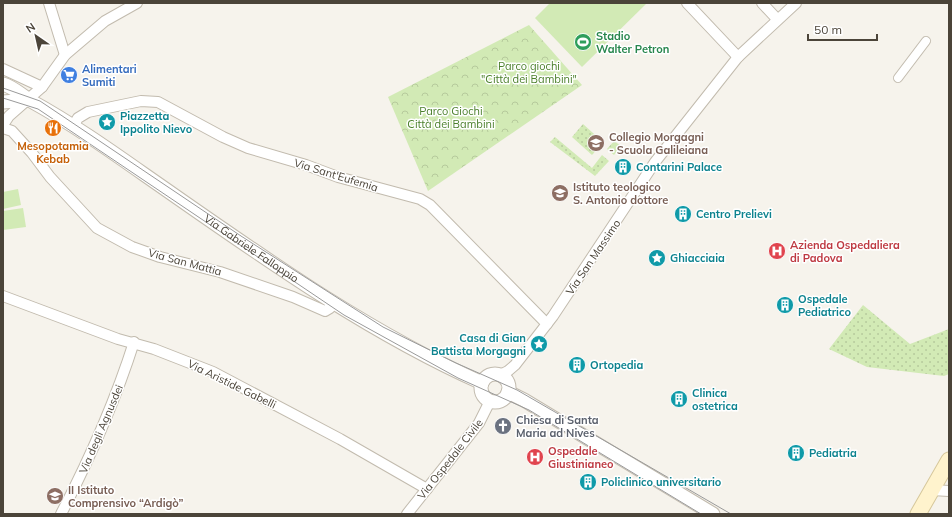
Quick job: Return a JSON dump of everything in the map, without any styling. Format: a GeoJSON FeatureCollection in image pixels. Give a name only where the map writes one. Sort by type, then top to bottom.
{"type":"FeatureCollection","features":[{"type":"Feature","properties":{"kind":"main road"},"geometry":{"type":"LineString","coordinates":[[918,514],[949,460]]}},
{"type":"Feature","properties":{"kind":"street"},"geometry":{"type":"LineString","coordinates":[[49,3],[65,55]]}},
{"type":"Feature","properties":{"kind":"street"},"geometry":{"type":"LineString","coordinates":[[3,126],[9,116],[29,100],[42,86],[65,55],[106,21],[137,3]]}},
{"type":"Feature","properties":{"kind":"street"},"geometry":{"type":"LineString","coordinates":[[687,3],[738,57]]}},
{"type":"Feature","properties":{"kind":"street"},"geometry":{"type":"LineString","coordinates":[[762,3],[777,19]]}},
{"type":"Feature","properties":{"kind":"street","name":"Via San Massimo"},"geometry":{"type":"LineString","coordinates":[[500,375],[515,365],[547,324],[593,258],[655,162],[738,57],[777,19],[796,3]]}},
{"type":"Feature","properties":{"kind":"street"},"geometry":{"type":"LineString","coordinates":[[898,78],[926,41]]}},
{"type":"Feature","properties":{"kind":"street"},"geometry":{"type":"LineString","coordinates":[[3,69],[42,86]]}},
{"type":"Feature","properties":{"kind":"street","name":"Via Gabriele Falloppio"},"geometry":{"type":"LineString","coordinates":[[3,84],[13,87],[29,100],[73,126],[334,302],[420,353],[482,383]]}},
{"type":"Feature","properties":{"kind":"street"},"geometry":{"type":"LineString","coordinates":[[3,102],[29,100]]}},
{"type":"Feature","properties":{"kind":"street","name":"Via Sant'Eufemia"},"geometry":{"type":"LineString","coordinates":[[73,126],[78,118],[88,112],[141,101],[158,102],[222,137],[248,148],[306,165],[338,177],[420,199],[430,205],[547,324]]}},
{"type":"Feature","properties":{"kind":"street","name":"Via San Mattia"},"geometry":{"type":"LineString","coordinates":[[3,126],[12,132],[32,153],[50,177],[97,228],[132,247],[160,257],[220,272],[293,297],[325,311],[330,308],[334,302]]}},
{"type":"Feature","properties":{"kind":"street","name":"Via Aristide Gabelli"},"geometry":{"type":"LineString","coordinates":[[3,296],[118,339],[134,342],[213,372],[340,439],[427,489]]}},
{"type":"Feature","properties":{"kind":"street","name":"Via degli Agnusdei"},"geometry":{"type":"LineString","coordinates":[[61,514],[86,466],[110,409],[134,342]]}},
{"type":"Feature","properties":{"kind":"street"},"geometry":{"type":"LineString","coordinates":[[500,375],[506,380],[508,392],[500,401],[490,401],[482,394],[482,383],[488,376],[500,375]]}},
{"type":"Feature","properties":{"kind":"street"},"geometry":{"type":"LineString","coordinates":[[508,392],[524,400],[713,514]]}},
{"type":"Feature","properties":{"kind":"street","name":"Via Ospedale Civile"},"geometry":{"type":"LineString","coordinates":[[407,514],[479,423],[490,401]]}},
{"type":"Feature","properties":{"kind":"street"},"geometry":{"type":"LineString","coordinates":[[932,490],[949,491]]}},
{"type":"Feature","properties":{"kind":"green space","name":"Stadio Walter Petron"},"geometry":{"type":"Polygon","coordinates":[[[550,3],[647,3],[582,67],[535,18],[550,3]]]}},
{"type":"Feature","properties":{"kind":"green space","name":"Parco Giochi Città dei Bambini"},"geometry":{"type":"Polygon","coordinates":[[[529,25],[582,85],[428,191],[388,97],[529,25]]]}},
{"type":"Feature","properties":{"kind":"green space"},"geometry":{"type":"Polygon","coordinates":[[[583,124],[603,142],[592,155],[572,137],[583,124]]]}},
{"type":"Feature","properties":{"kind":"green space"},"geometry":{"type":"Polygon","coordinates":[[[555,137],[592,168],[602,155],[609,161],[595,176],[550,142],[555,137]]]}},
{"type":"Feature","properties":{"kind":"green space"},"geometry":{"type":"Polygon","coordinates":[[[614,141],[621,146],[614,155],[607,149],[614,141]]]}},
{"type":"Feature","properties":{"kind":"green space"},"geometry":{"type":"Polygon","coordinates":[[[18,189],[21,205],[3,209],[3,192],[18,189]]]}},
{"type":"Feature","properties":{"kind":"green space"},"geometry":{"type":"Polygon","coordinates":[[[23,208],[26,227],[3,230],[3,211],[23,208]]]}},
{"type":"Feature","properties":{"kind":"green space"},"geometry":{"type":"Polygon","coordinates":[[[863,305],[910,344],[949,329],[949,374],[944,376],[867,367],[829,349],[863,305]]]}},
{"type":"Feature","properties":{"kind":"tram line"},"geometry":{"type":"LineString","coordinates":[[3,88],[40,101],[241,236],[383,327],[456,363],[517,390],[731,514]]}},
{"type":"Feature","properties":{"kind":"tram line"},"geometry":{"type":"LineString","coordinates":[[3,98],[38,109],[344,315],[458,378],[529,410],[701,514]]}},
{"type":"Feature","properties":{"kind":"place","name":"Stadio Walter Petron"},"geometry":{"type":"Point","coordinates":[583,42]}},
{"type":"Feature","properties":{"kind":"place","name":"Alimentari Sumiti"},"geometry":{"type":"Point","coordinates":[69,75]}},
{"type":"Feature","properties":{"kind":"place","name":"Piazzetta Ippolito Nievo"},"geometry":{"type":"Point","coordinates":[107,122]}},
{"type":"Feature","properties":{"kind":"place","name":"Mesopotamia Kebab"},"geometry":{"type":"Point","coordinates":[53,128]}},
{"type":"Feature","properties":{"kind":"place","name":"Collegio Morgagni - Scuola Galileiana"},"geometry":{"type":"Point","coordinates":[596,143]}},
{"type":"Feature","properties":{"kind":"place","name":"Contarini Palace"},"geometry":{"type":"Point","coordinates":[623,167]}},
{"type":"Feature","properties":{"kind":"place","name":"Istituto teologico S. Antonio dottore"},"geometry":{"type":"Point","coordinates":[560,193]}},
{"type":"Feature","properties":{"kind":"place","name":"Centro Prelievi"},"geometry":{"type":"Point","coordinates":[683,214]}},
{"type":"Feature","properties":{"kind":"place","name":"Azienda Ospedaliera di Padova"},"geometry":{"type":"Point","coordinates":[777,251]}},
{"type":"Feature","properties":{"kind":"place","name":"Ghiacciaia"},"geometry":{"type":"Point","coordinates":[657,258]}},
{"type":"Feature","properties":{"kind":"place","name":"Ospedale Pediatrico"},"geometry":{"type":"Point","coordinates":[785,305]}},
{"type":"Feature","properties":{"kind":"place","name":"Casa di Gian Battista Morgagni"},"geometry":{"type":"Point","coordinates":[539,344]}},
{"type":"Feature","properties":{"kind":"place","name":"Ortopedia"},"geometry":{"type":"Point","coordinates":[577,365]}},
{"type":"Feature","properties":{"kind":"place","name":"Clinica ostetrica"},"geometry":{"type":"Point","coordinates":[679,399]}},
{"type":"Feature","properties":{"kind":"place","name":"Chiesa di Santa Maria ad Nives"},"geometry":{"type":"Point","coordinates":[503,426]}},
{"type":"Feature","properties":{"kind":"place","name":"Pediatria"},"geometry":{"type":"Point","coordinates":[796,453]}},
{"type":"Feature","properties":{"kind":"place","name":"Ospedale Giustinianeo"},"geometry":{"type":"Point","coordinates":[535,457]}},
{"type":"Feature","properties":{"kind":"place","name":"Policlinico universitario"},"geometry":{"type":"Point","coordinates":[588,482]}},
{"type":"Feature","properties":{"kind":"place","name":"II Istituto Comprensivo “Ardigò”"},"geometry":{"type":"Point","coordinates":[55,496]}},
{"type":"Feature","properties":{"kind":"park label","name":"Parco giochi \"Città dei Bambini\""},"geometry":{"type":"Point","coordinates":[529,72]}}]}
